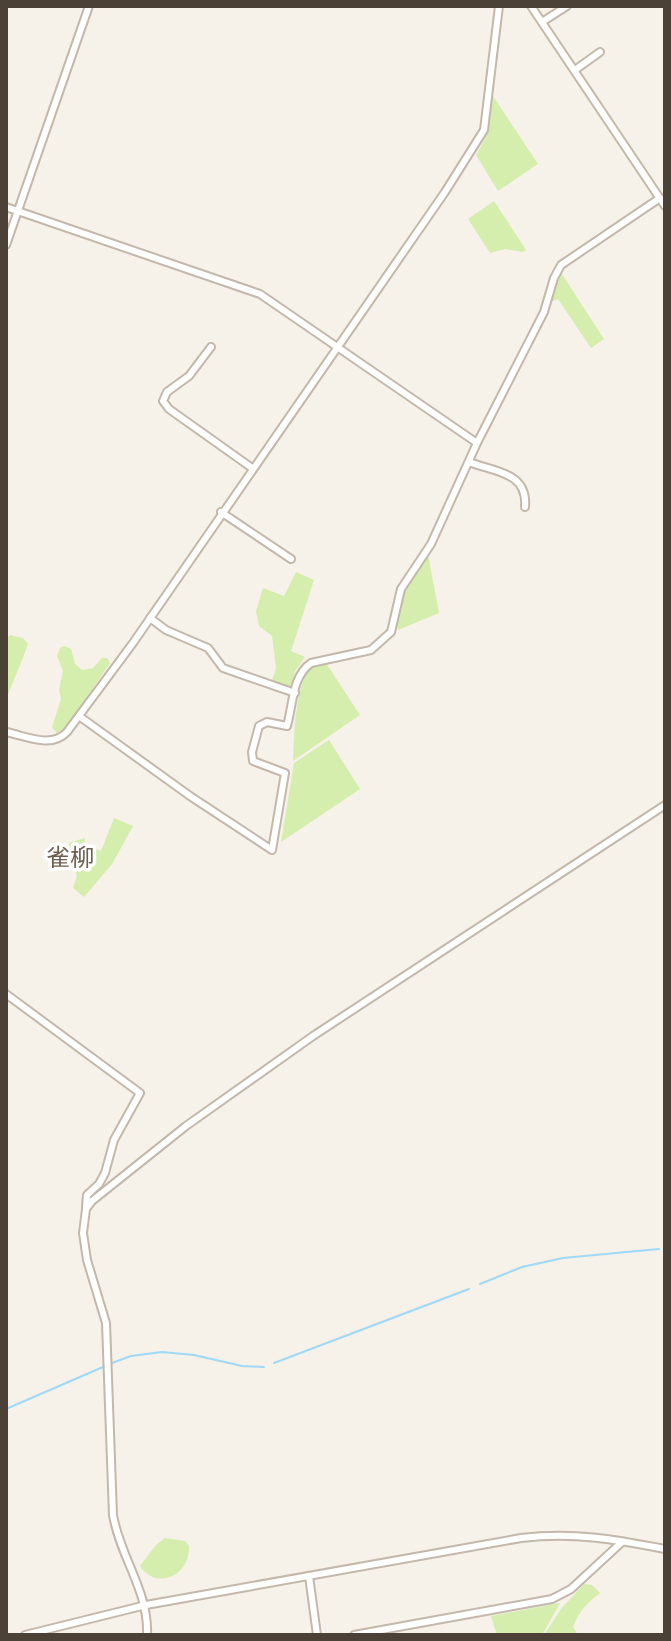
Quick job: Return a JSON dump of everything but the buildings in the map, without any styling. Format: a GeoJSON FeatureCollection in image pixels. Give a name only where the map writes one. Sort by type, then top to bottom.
{"type":"FeatureCollection","features":[{"type":"Feature","properties":{"kind":"street"},"geometry":{"type":"LineString","coordinates":[[6,245],[89,6]]}},
{"type":"Feature","properties":{"kind":"street"},"geometry":{"type":"LineString","coordinates":[[6,732],[55,741],[67,732],[150,618],[454,179],[484,130],[499,6]]}},
{"type":"Feature","properties":{"kind":"street"},"geometry":{"type":"LineString","coordinates":[[531,6],[665,206]]}},
{"type":"Feature","properties":{"kind":"street"},"geometry":{"type":"LineString","coordinates":[[542,22],[567,6]]}},
{"type":"Feature","properties":{"kind":"street"},"geometry":{"type":"LineString","coordinates":[[575,70],[600,52]]}},
{"type":"Feature","properties":{"kind":"street"},"geometry":{"type":"LineString","coordinates":[[79,716],[190,796],[272,850],[285,773],[253,761],[252,752],[259,726],[263,723],[287,726],[298,676],[311,663],[371,650],[389,636],[401,589],[431,544],[477,443],[544,312],[561,265],[660,198]]}},
{"type":"Feature","properties":{"kind":"street"},"geometry":{"type":"LineString","coordinates":[[6,207],[260,294],[477,443]]}},
{"type":"Feature","properties":{"kind":"street"},"geometry":{"type":"LineString","coordinates":[[211,347],[189,376],[167,392],[163,401],[169,409],[252,468]]}},
{"type":"Feature","properties":{"kind":"street"},"geometry":{"type":"LineString","coordinates":[[469,462],[518,480],[525,490],[525,507]]}},
{"type":"Feature","properties":{"kind":"street"},"geometry":{"type":"LineString","coordinates":[[221,512],[291,559]]}},
{"type":"Feature","properties":{"kind":"street"},"geometry":{"type":"LineString","coordinates":[[150,618],[166,630],[208,648],[223,668],[295,693]]}},
{"type":"Feature","properties":{"kind":"street"},"geometry":{"type":"LineString","coordinates":[[86,1209],[103,1191],[162,1144],[313,1036],[665,805]]}},
{"type":"Feature","properties":{"kind":"street"},"geometry":{"type":"LineString","coordinates":[[6,994],[140,1093],[114,1140],[105,1173],[87,1195],[83,1233],[87,1260],[106,1323],[113,1515],[120,1543],[146,1605],[147,1635]]}},
{"type":"Feature","properties":{"kind":"street"},"geometry":{"type":"LineString","coordinates":[[25,1635],[146,1605],[483,1544],[557,1534],[665,1549]]}},
{"type":"Feature","properties":{"kind":"street"},"geometry":{"type":"LineString","coordinates":[[354,1635],[552,1599],[571,1589],[622,1542]]}},
{"type":"Feature","properties":{"kind":"street"},"geometry":{"type":"LineString","coordinates":[[309,1576],[317,1635]]}},
{"type":"Feature","properties":{"kind":"green space"},"geometry":{"type":"Polygon","coordinates":[[[493,96],[538,164],[498,191],[476,155],[486,137],[493,96]]]}},
{"type":"Feature","properties":{"kind":"green space"},"geometry":{"type":"Polygon","coordinates":[[[494,201],[526,250],[523,252],[505,249],[490,253],[468,219],[494,201]]]}},
{"type":"Feature","properties":{"kind":"green space"},"geometry":{"type":"Polygon","coordinates":[[[560,271],[604,339],[591,348],[558,299],[551,302],[560,271]]]}},
{"type":"Feature","properties":{"kind":"green space"},"geometry":{"type":"Polygon","coordinates":[[[428,555],[439,613],[398,630],[396,621],[401,602],[428,555]]]}},
{"type":"Feature","properties":{"kind":"green space"},"geometry":{"type":"Polygon","coordinates":[[[296,572],[314,580],[291,651],[305,657],[295,671],[291,689],[272,681],[276,668],[272,636],[259,626],[256,611],[263,588],[284,596],[296,572]]]}},
{"type":"Feature","properties":{"kind":"green space"},"geometry":{"type":"Polygon","coordinates":[[[10,635],[23,638],[28,644],[6,700],[6,639],[10,635]]]}},
{"type":"Feature","properties":{"kind":"green space"},"geometry":{"type":"Polygon","coordinates":[[[64,646],[71,649],[75,664],[82,670],[93,668],[102,658],[107,658],[110,663],[67,726],[57,733],[52,727],[61,699],[59,690],[63,671],[57,656],[64,646]]]}},
{"type":"Feature","properties":{"kind":"green space"},"geometry":{"type":"Polygon","coordinates":[[[326,663],[360,715],[293,761],[301,687],[310,668],[326,663]]]}},
{"type":"Feature","properties":{"kind":"green space"},"geometry":{"type":"Polygon","coordinates":[[[329,740],[360,789],[281,842],[294,763],[329,740]]]}},
{"type":"Feature","properties":{"kind":"green space"},"geometry":{"type":"Polygon","coordinates":[[[114,818],[133,826],[112,864],[84,897],[73,888],[77,876],[69,845],[85,838],[85,845],[101,851],[114,818]]]}},
{"type":"Feature","properties":{"kind":"green space"},"geometry":{"type":"Polygon","coordinates":[[[165,1538],[185,1541],[189,1546],[188,1556],[184,1565],[171,1577],[155,1578],[140,1566],[165,1538]]]}},
{"type":"Feature","properties":{"kind":"green space"},"geometry":{"type":"Polygon","coordinates":[[[584,1584],[592,1585],[600,1593],[578,1616],[573,1627],[578,1635],[544,1635],[561,1609],[584,1584]]]}},
{"type":"Feature","properties":{"kind":"green space"},"geometry":{"type":"Polygon","coordinates":[[[560,1603],[542,1635],[497,1635],[491,1616],[560,1603]]]}},
{"type":"Feature","properties":{"kind":"waterway"},"geometry":{"type":"LineString","coordinates":[[480,1284],[522,1267],[563,1258],[659,1249]]}},
{"type":"Feature","properties":{"kind":"waterway"},"geometry":{"type":"LineString","coordinates":[[274,1363],[469,1289]]}},
{"type":"Feature","properties":{"kind":"waterway"},"geometry":{"type":"LineString","coordinates":[[112,1363],[131,1356],[162,1352],[264,1367]]}},
{"type":"Feature","properties":{"kind":"waterway"},"geometry":{"type":"LineString","coordinates":[[6,1409],[103,1367]]}},
{"type":"Feature","properties":{"kind":"district","name":"雀柳"},"geometry":{"type":"Point","coordinates":[70,858]}}]}
